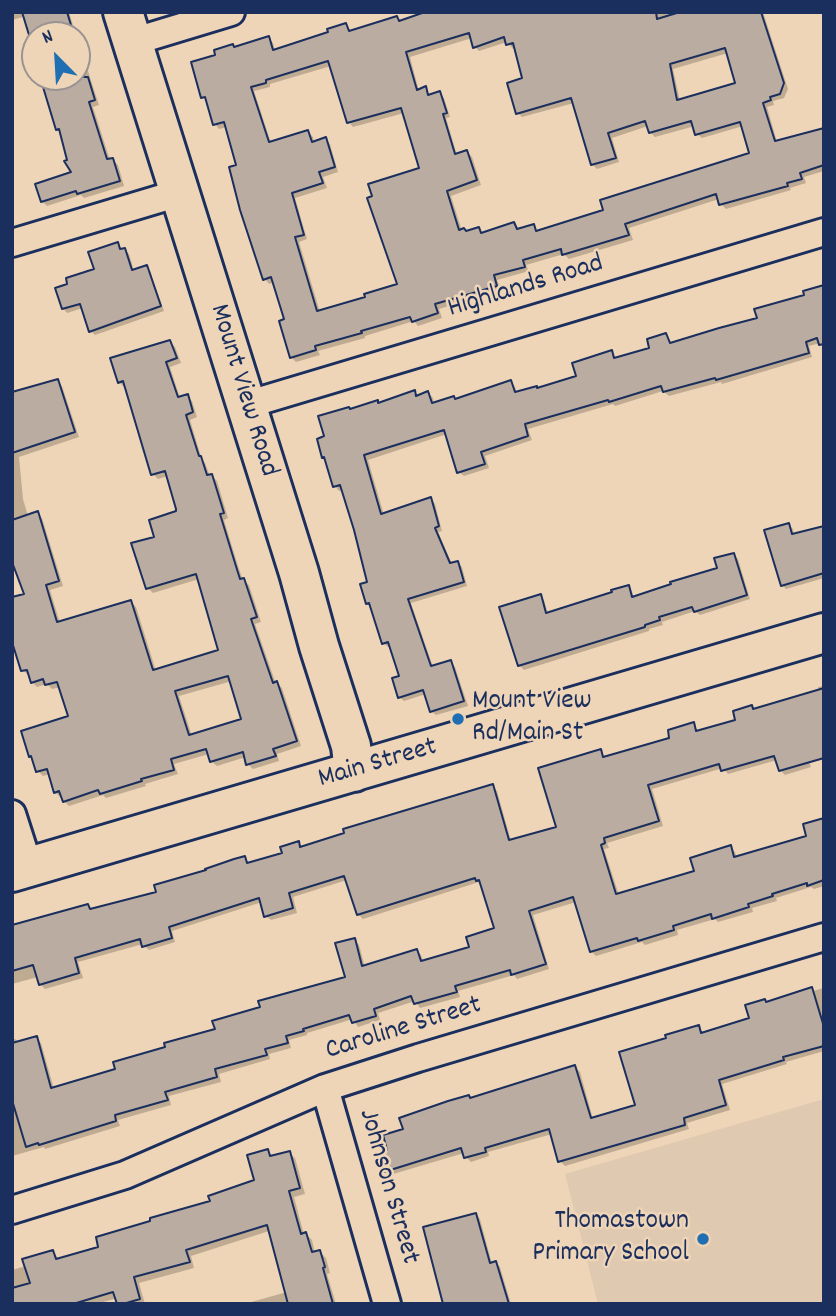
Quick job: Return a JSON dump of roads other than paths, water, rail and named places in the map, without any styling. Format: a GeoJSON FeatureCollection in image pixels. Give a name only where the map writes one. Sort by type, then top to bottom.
{"type":"FeatureCollection","features":[{"type":"Feature","properties":{"kind":"street"},"geometry":{"type":"LineString","coordinates":[[127,27],[231,12]]}},
{"type":"Feature","properties":{"kind":"street","name":"Mount View Road"},"geometry":{"type":"LineString","coordinates":[[127,27],[299,573],[351,746],[355,772]]}},
{"type":"Feature","properties":{"kind":"street"},"geometry":{"type":"LineString","coordinates":[[12,243],[180,193]]}},
{"type":"Feature","properties":{"kind":"street","name":"Highlands Road"},"geometry":{"type":"LineString","coordinates":[[246,405],[824,232]]}},
{"type":"Feature","properties":{"kind":"street","name":"Main Street"},"geometry":{"type":"LineString","coordinates":[[21,870],[824,633]]}},
{"type":"Feature","properties":{"kind":"street"},"geometry":{"type":"LineString","coordinates":[[12,814],[21,870]]}},
{"type":"Feature","properties":{"kind":"street","name":"Caroline Street"},"geometry":{"type":"LineString","coordinates":[[12,1209],[125,1175],[325,1088],[824,937]]}},
{"type":"Feature","properties":{"kind":"street","name":"Johnson Street"},"geometry":{"type":"LineString","coordinates":[[325,1088],[387,1304]]}},
{"type":"Feature","properties":{"kind":"place","name":"Mount View Rd/Main St"},"geometry":{"type":"Point","coordinates":[458,719]}},
{"type":"Feature","properties":{"kind":"place","name":"Thomastown Primary School"},"geometry":{"type":"Point","coordinates":[703,1239]}}]}
